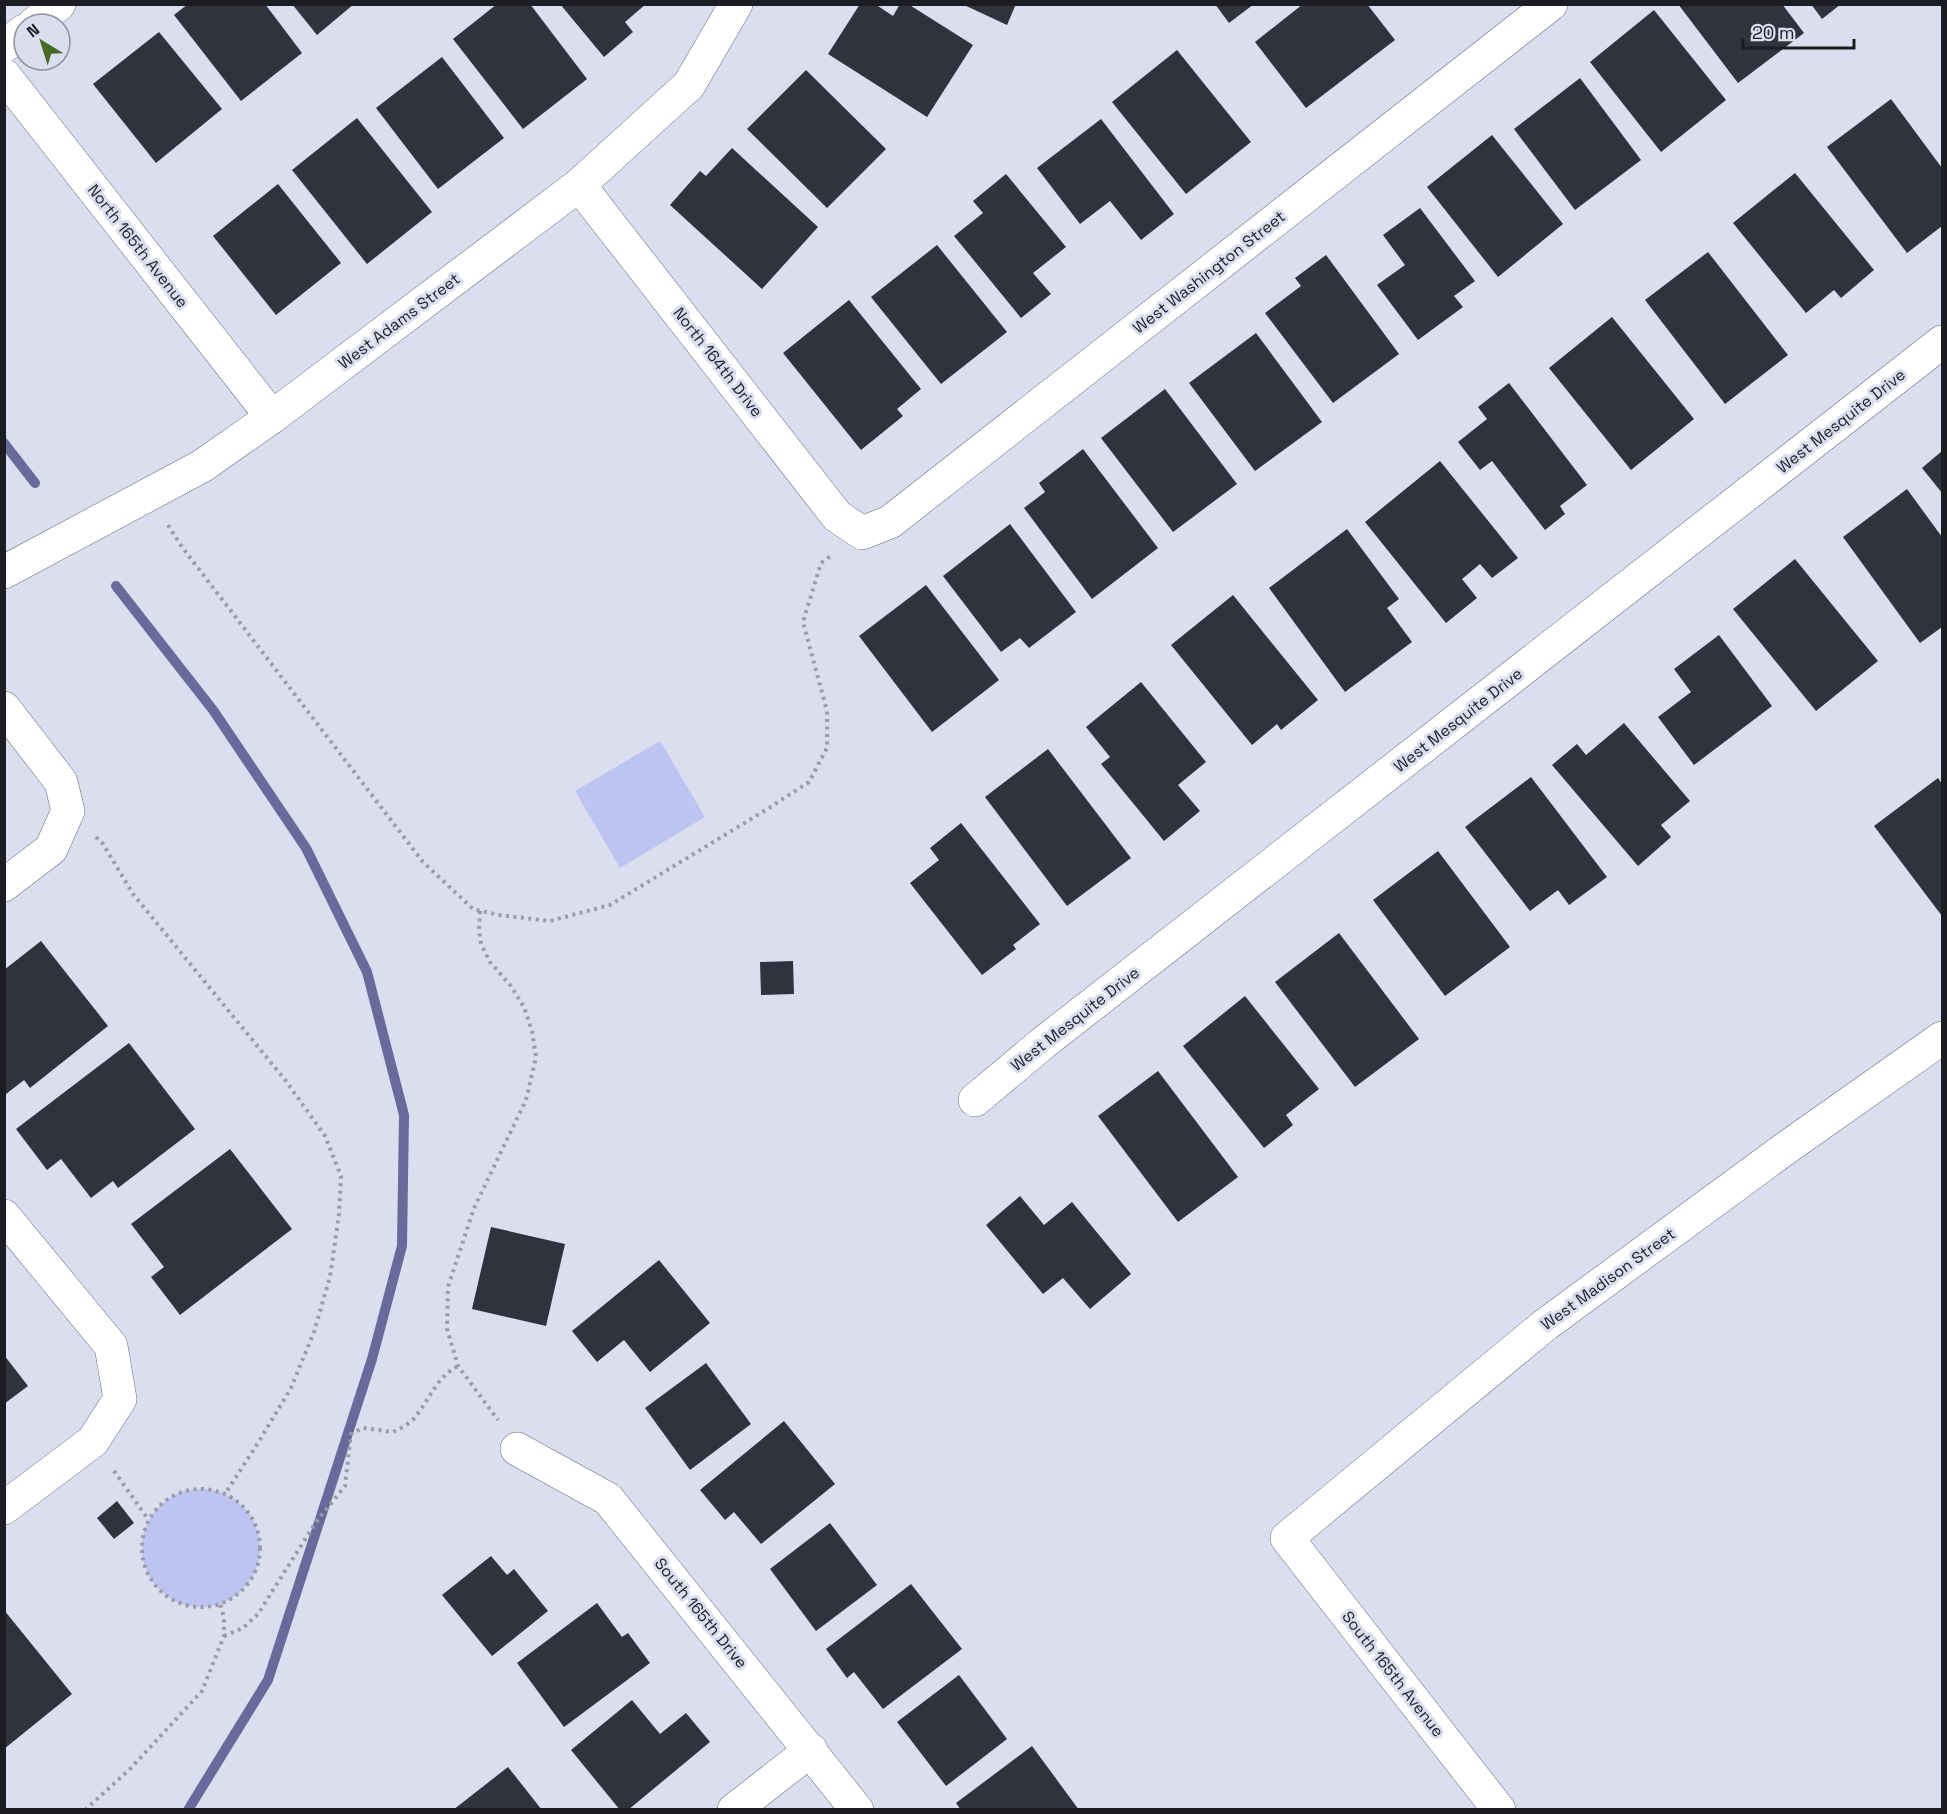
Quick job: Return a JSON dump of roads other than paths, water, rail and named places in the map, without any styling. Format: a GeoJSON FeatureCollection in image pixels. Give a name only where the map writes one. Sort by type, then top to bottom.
{"type":"FeatureCollection","features":[{"type":"Feature","properties":{"kind":"street","name":"West Adams Street"},"geometry":{"type":"LineString","coordinates":[[4,572],[202,466],[272,417],[579,185],[689,85],[736,4]]}},
{"type":"Feature","properties":{"kind":"street","name":"West Washington Street"},"geometry":{"type":"LineString","coordinates":[[862,533],[890,522],[1516,15],[1551,4]]}},
{"type":"Feature","properties":{"kind":"street","name":"North 165th Avenue"},"geometry":{"type":"LineString","coordinates":[[4,75],[272,417]]}},
{"type":"Feature","properties":{"kind":"street","name":"North 164th Drive"},"geometry":{"type":"LineString","coordinates":[[579,185],[837,516],[862,533]]}},
{"type":"Feature","properties":{"kind":"street","name":"West Mesquite Drive"},"geometry":{"type":"LineString","coordinates":[[975,1100],[1043,1043],[1942,342]]}},
{"type":"Feature","properties":{"kind":"street"},"geometry":{"type":"LineString","coordinates":[[4,708],[61,782],[68,811],[51,849],[4,885]]}},
{"type":"Feature","properties":{"kind":"street","name":"West Madison Street"},"geometry":{"type":"LineString","coordinates":[[1287,1538],[1545,1325],[1786,1148],[1942,1038]]}},
{"type":"Feature","properties":{"kind":"street"},"geometry":{"type":"LineString","coordinates":[[4,1216],[111,1346],[120,1399],[93,1441],[4,1508]]}},
{"type":"Feature","properties":{"kind":"street","name":"South 165th Drive"},"geometry":{"type":"LineString","coordinates":[[517,1449],[608,1499],[857,1809]]}},
{"type":"Feature","properties":{"kind":"street","name":"South 165th Avenue"},"geometry":{"type":"LineString","coordinates":[[1287,1538],[1499,1809]]}},
{"type":"Feature","properties":{"kind":"street"},"geometry":{"type":"LineString","coordinates":[[734,1809],[811,1750]]}},
{"type":"Feature","properties":{"kind":"waterway"},"geometry":{"type":"LineString","coordinates":[[4,443],[35,483]]}},
{"type":"Feature","properties":{"kind":"waterway"},"geometry":{"type":"LineString","coordinates":[[116,586],[213,710],[306,848],[367,972],[404,1115],[402,1246],[372,1359],[268,1680],[188,1810]]}}]}
